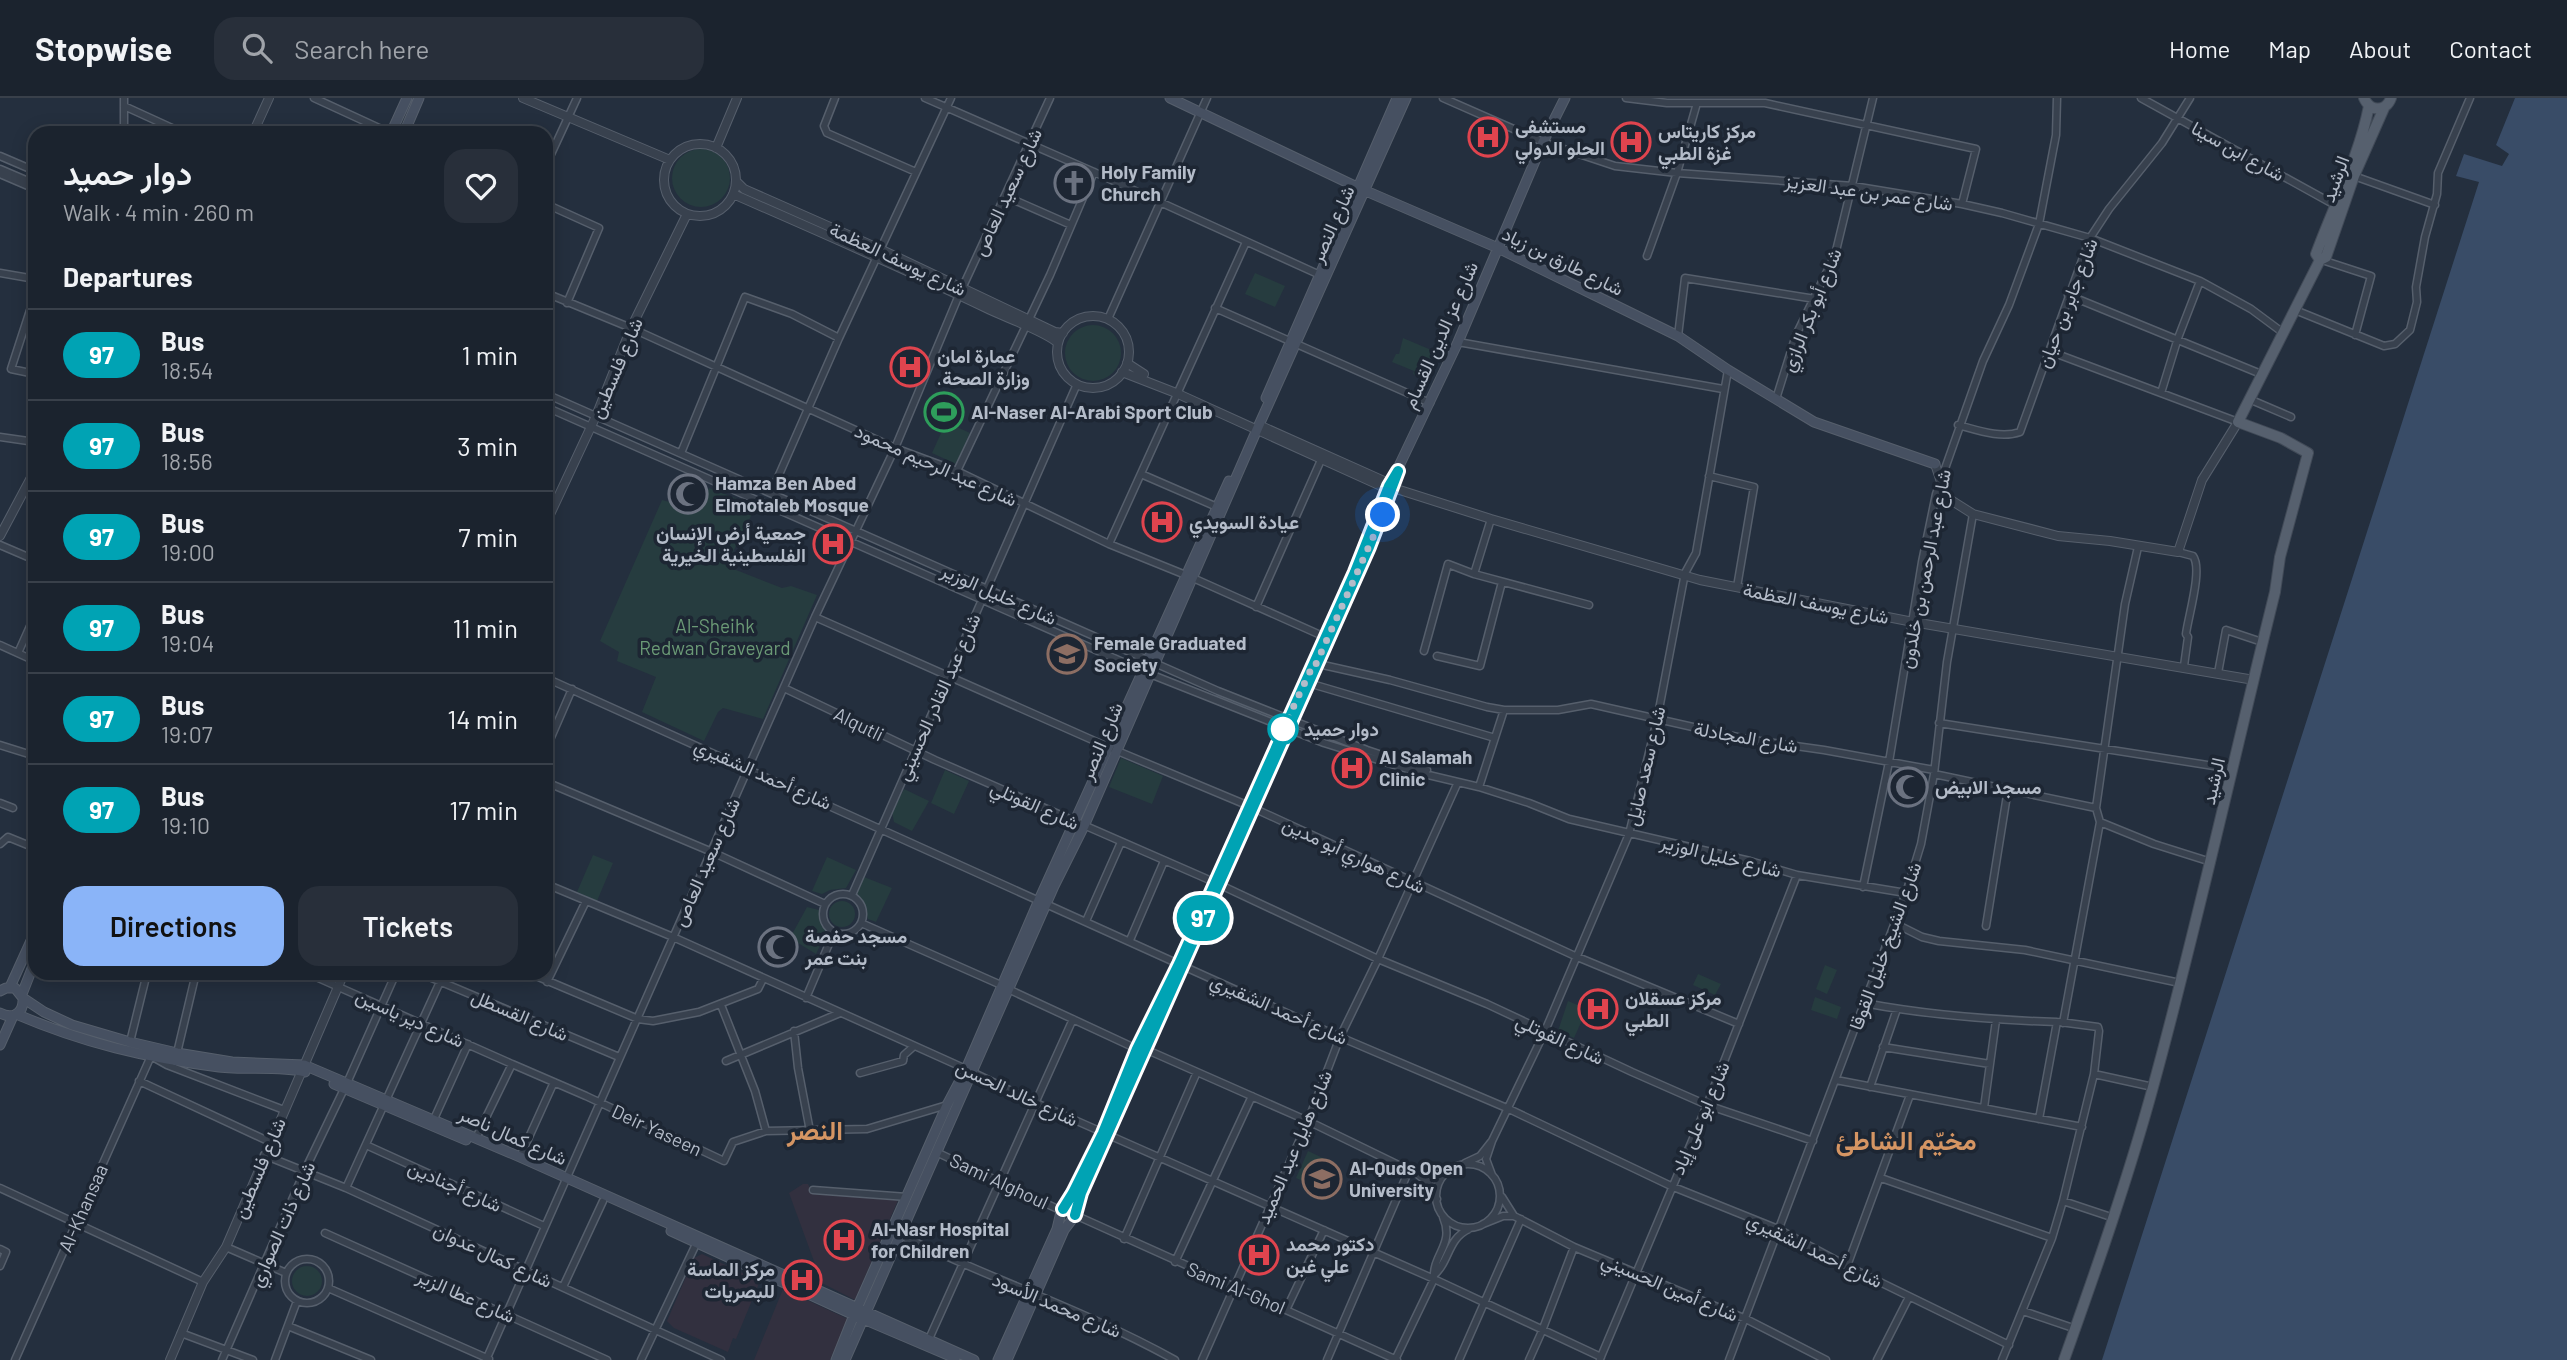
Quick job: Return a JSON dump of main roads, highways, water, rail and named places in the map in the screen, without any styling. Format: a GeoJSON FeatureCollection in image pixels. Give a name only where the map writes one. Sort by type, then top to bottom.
{"type":"FeatureCollection","features":[{"type":"Feature","properties":{"kind":"main road"},"geometry":{"type":"LineString","coordinates":[[393,126],[407,98]]}},
{"type":"Feature","properties":{"kind":"main road"},"geometry":{"type":"LineString","coordinates":[[407,126],[419,98]]}},
{"type":"Feature","properties":{"kind":"main road","name":"شارع طارق بن زياد"},"geometry":{"type":"LineString","coordinates":[[1170,98],[1362,189],[1498,248],[1678,336],[1814,422],[1935,464]]}},
{"type":"Feature","properties":{"kind":"main road","name":"شارع النصر"},"geometry":{"type":"LineString","coordinates":[[836,1360],[900,1234],[1042,902],[1362,189],[1397,98]]}},
{"type":"Feature","properties":{"kind":"main road","name":"شارع النصر"},"geometry":{"type":"LineString","coordinates":[[1293,343],[1320,275],[1406,98]]}},
{"type":"Feature","properties":{"kind":"main road","name":"شارع عز الدين القسام"},"geometry":{"type":"LineString","coordinates":[[1315,663],[1390,487],[1458,342],[1543,142],[1565,98]]}},
{"type":"Feature","properties":{"kind":"main road","name":"الرشيد"},"geometry":{"type":"LineString","coordinates":[[2064,1360],[2114,1218],[2153,1087],[2211,862],[2280,557],[2308,453],[2281,438],[2238,422],[2320,260],[2326,257],[2354,176],[2391,98]]}},
{"type":"Feature","properties":{"kind":"main road"},"geometry":{"type":"LineString","coordinates":[[2367,102],[2384,108]]}},
{"type":"Feature","properties":{"kind":"main road","name":"الرشيد"},"geometry":{"type":"LineString","coordinates":[[2320,260],[2316,254],[2365,127],[2367,102]]}},
{"type":"Feature","properties":{"kind":"main road","name":"شارع النصر"},"geometry":{"type":"LineString","coordinates":[[1189,577],[1217,507],[1256,426]]}},
{"type":"Feature","properties":{"kind":"main road","name":"شارع عز الدين القسام"},"geometry":{"type":"LineString","coordinates":[[998,1360],[1034,1294],[1064,1230],[1075,1216],[1081,1193],[1141,1049],[1307,682],[1390,487]]}},
{"type":"Feature","properties":{"kind":"main road"},"geometry":{"type":"LineString","coordinates":[[4,988],[28,945]]}},
{"type":"Feature","properties":{"kind":"main road"},"geometry":{"type":"LineString","coordinates":[[0,1045],[14,1015],[23,1007],[23,996],[28,980]]}},
{"type":"Feature","properties":{"kind":"main road","name":"شارع كمال ناصر"},"geometry":{"type":"LineString","coordinates":[[4,988],[23,996],[44,1012],[72,1024],[130,1042],[232,1062],[303,1068],[698,1240],[960,1360]]}},
{"type":"Feature","properties":{"kind":"main road","name":"شارع كمال ناصر"},"geometry":{"type":"LineString","coordinates":[[0,1013],[14,1015],[97,1045],[151,1056],[217,1067],[303,1068]]}},
{"type":"Feature","properties":{"kind":"main road","name":"شارع النصر"},"geometry":{"type":"LineString","coordinates":[[845,1360],[860,1313],[907,1197],[947,1105],[970,1071]]}},
{"type":"Feature","properties":{"kind":"main road","name":"شارع كمال ناصر"},"geometry":{"type":"LineString","coordinates":[[386,1102],[434,1119],[520,1157],[603,1201],[698,1240]]}},
{"type":"Feature","properties":{"kind":"main road","name":"شارع عز الدين القسام"},"geometry":{"type":"LineString","coordinates":[[1007,1360],[1034,1294],[1062,1211],[1105,1134]]}},
{"type":"Feature","properties":{"kind":"main road"},"geometry":{"type":"LineString","coordinates":[[1062,1211],[1062,1219],[1066,1221],[1075,1216]]}},
{"type":"Feature","properties":{"kind":"main road","name":"شارع كمال ناصر"},"geometry":{"type":"LineString","coordinates":[[860,1313],[929,1339],[974,1360]]}},
{"type":"Feature","properties":{"kind":"water"},"geometry":{"type":"Polygon","coordinates":[[[2515,98],[2567,98],[2567,1360],[2102,1360],[2479,182],[2456,176],[2464,154],[2502,166],[2509,154],[2496,145],[2515,98]]]}},
{"type":"Feature","properties":{"kind":"place","name":"مستشفى الحلو الدولي"},"geometry":{"type":"Point","coordinates":[1488,137]}},
{"type":"Feature","properties":{"kind":"place","name":"مركز كاريتاس غزة الطبي"},"geometry":{"type":"Point","coordinates":[1631,142]}},
{"type":"Feature","properties":{"kind":"place","name":"Holy Family Church"},"geometry":{"type":"Point","coordinates":[1074,183]}},
{"type":"Feature","properties":{"kind":"place","name":"عمارة امان .وزارة الصحة"},"geometry":{"type":"Point","coordinates":[910,367]}},
{"type":"Feature","properties":{"kind":"place","name":"Al-Naser Al-Arabi Sport Club"},"geometry":{"type":"Point","coordinates":[944,412]}},
{"type":"Feature","properties":{"kind":"place","name":"Hamza Ben Abed Elmotaleb Mosque"},"geometry":{"type":"Point","coordinates":[688,494]}},
{"type":"Feature","properties":{"kind":"place","name":"عيادة السويدي"},"geometry":{"type":"Point","coordinates":[1162,522]}},
{"type":"Feature","properties":{"kind":"place","name":"جمعية أرض الإنسان الفلسطينية الخيرية"},"geometry":{"type":"Point","coordinates":[833,544]}},
{"type":"Feature","properties":{"kind":"place","name":"Female Graduated Society"},"geometry":{"type":"Point","coordinates":[1067,654]}},
{"type":"Feature","properties":{"kind":"place","name":"دوار حميد"},"geometry":{"type":"Point","coordinates":[1283,729]}},
{"type":"Feature","properties":{"kind":"place","name":"Al Salamah Clinic"},"geometry":{"type":"Point","coordinates":[1352,768]}},
{"type":"Feature","properties":{"kind":"place","name":"مسجد الابيض"},"geometry":{"type":"Point","coordinates":[1908,787]}},
{"type":"Feature","properties":{"kind":"place","name":"مسجد حفصة بنت عمر"},"geometry":{"type":"Point","coordinates":[778,947]}},
{"type":"Feature","properties":{"kind":"place","name":"مركز عسقلان الطبي"},"geometry":{"type":"Point","coordinates":[1598,1009]}},
{"type":"Feature","properties":{"kind":"place","name":"Al-Quds Open University"},"geometry":{"type":"Point","coordinates":[1322,1179]}},
{"type":"Feature","properties":{"kind":"place","name":"Al-Nasr Hospital for Children"},"geometry":{"type":"Point","coordinates":[844,1240]}},
{"type":"Feature","properties":{"kind":"place","name":"دكتور محمد علي غبن"},"geometry":{"type":"Point","coordinates":[1259,1255]}},
{"type":"Feature","properties":{"kind":"place","name":"مركز الماسة للبصريات"},"geometry":{"type":"Point","coordinates":[802,1280]}},
{"type":"Feature","properties":{"kind":"district","name":"النصر"},"geometry":{"type":"Point","coordinates":[815,1131]}},
{"type":"Feature","properties":{"kind":"district","name":"مخيّم الشاطئ"},"geometry":{"type":"Point","coordinates":[1906,1141]}},
{"type":"Feature","properties":{"kind":"park label","name":"Al-Sheihk Redwan Graveyard"},"geometry":{"type":"Point","coordinates":[715,637]}}]}
